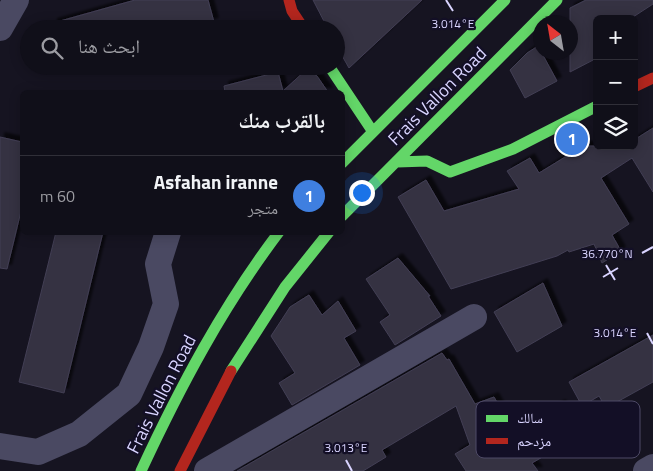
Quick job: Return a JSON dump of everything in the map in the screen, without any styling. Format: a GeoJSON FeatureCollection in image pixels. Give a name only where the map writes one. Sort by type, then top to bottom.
{"type":"FeatureCollection","features":[{"type":"Feature","properties":{"kind":"main road"},"geometry":{"type":"LineString","coordinates":[[289,0],[292,11],[298,20]]}},
{"type":"Feature","properties":{"kind":"main road","name":"Frais Vallon Road"},"geometry":{"type":"LineString","coordinates":[[345,160],[505,0]]}},
{"type":"Feature","properties":{"kind":"main road","name":"Frais Vallon Road"},"geometry":{"type":"LineString","coordinates":[[345,213],[557,0]]}},
{"type":"Feature","properties":{"kind":"main road"},"geometry":{"type":"LineString","coordinates":[[335,75],[373,132]]}},
{"type":"Feature","properties":{"kind":"main road"},"geometry":{"type":"LineString","coordinates":[[638,85],[653,78]]}},
{"type":"Feature","properties":{"kind":"main road"},"geometry":{"type":"LineString","coordinates":[[397,162],[427,161],[450,172],[512,149],[593,108]]}},
{"type":"Feature","properties":{"kind":"main road","name":"Frais Vallon Road"},"geometry":{"type":"LineString","coordinates":[[141,471],[166,416],[211,334],[277,235]]}},
{"type":"Feature","properties":{"kind":"main road"},"geometry":{"type":"LineString","coordinates":[[180,471],[222,388],[255,332],[301,266],[327,235]]}},
{"type":"Feature","properties":{"kind":"street"},"geometry":{"type":"LineString","coordinates":[[0,28],[16,0]]}},
{"type":"Feature","properties":{"kind":"street"},"geometry":{"type":"LineString","coordinates":[[0,446],[38,452],[79,434],[129,394],[151,348],[166,304],[158,264],[167,235]]}},
{"type":"Feature","properties":{"kind":"street"},"geometry":{"type":"LineString","coordinates":[[207,471],[474,317]]}},
{"type":"Feature","properties":{"kind":"street"},"geometry":{"type":"LineString","coordinates":[[646,471],[653,467]]}},
{"type":"Feature","properties":{"kind":"building"},"geometry":{"type":"Polygon","coordinates":[[[135,0],[208,0],[213,20],[64,20],[135,0]]]}},
{"type":"Feature","properties":{"kind":"building"},"geometry":{"type":"Polygon","coordinates":[[[313,0],[422,0],[349,68],[345,61],[345,20],[323,20],[313,0]]]}},
{"type":"Feature","properties":{"kind":"building"},"geometry":{"type":"Polygon","coordinates":[[[586,0],[653,0],[653,4],[636,15],[593,15],[593,60],[570,72],[570,60],[578,60],[578,15],[570,15],[570,8],[586,0]]]}},
{"type":"Feature","properties":{"kind":"building"},"geometry":{"type":"Polygon","coordinates":[[[533,49],[533,60],[546,60],[557,81],[525,98],[510,70],[533,49]]]}},
{"type":"Feature","properties":{"kind":"building"},"geometry":{"type":"Polygon","coordinates":[[[266,75],[279,75],[283,90],[225,90],[224,86],[266,75]]]}},
{"type":"Feature","properties":{"kind":"building"},"geometry":{"type":"Polygon","coordinates":[[[300,75],[316,75],[327,90],[284,90],[300,75]]]}},
{"type":"Feature","properties":{"kind":"building"},"geometry":{"type":"Polygon","coordinates":[[[653,128],[653,192],[632,158],[601,178],[629,224],[612,235],[621,251],[602,263],[594,244],[569,252],[568,250],[557,256],[451,289],[398,197],[426,180],[444,211],[519,189],[507,171],[530,158],[539,173],[583,146],[593,146],[593,150],[638,150],[638,137],[653,128]]]}},
{"type":"Feature","properties":{"kind":"building"},"geometry":{"type":"Polygon","coordinates":[[[0,137],[20,142],[20,215],[7,269],[0,268],[0,137]]]}},
{"type":"Feature","properties":{"kind":"building"},"geometry":{"type":"Polygon","coordinates":[[[55,235],[102,235],[64,393],[19,382],[55,235]]]}},
{"type":"Feature","properties":{"kind":"building"},"geometry":{"type":"Polygon","coordinates":[[[398,258],[430,296],[428,296],[441,316],[395,345],[380,322],[390,315],[366,279],[398,258]]]}},
{"type":"Feature","properties":{"kind":"building"},"geometry":{"type":"Polygon","coordinates":[[[543,283],[562,326],[517,352],[494,312],[543,283]]]}},
{"type":"Feature","properties":{"kind":"building"},"geometry":{"type":"Polygon","coordinates":[[[309,295],[322,315],[338,301],[356,331],[344,338],[360,365],[292,405],[279,383],[295,373],[271,336],[290,307],[309,295]]]}},
{"type":"Feature","properties":{"kind":"building"},"geometry":{"type":"Polygon","coordinates":[[[653,335],[653,382],[619,401],[602,401],[599,396],[590,401],[579,401],[569,382],[653,335]]]}},
{"type":"Feature","properties":{"kind":"building"},"geometry":{"type":"Polygon","coordinates":[[[442,353],[447,360],[449,359],[476,404],[476,458],[541,458],[532,463],[538,471],[466,471],[455,454],[470,445],[456,406],[382,450],[386,457],[363,471],[237,471],[442,353]]]}},
{"type":"Feature","properties":{"kind":"building"},"geometry":{"type":"Polygon","coordinates":[[[494,397],[496,401],[483,401],[494,397]]]}},
{"type":"Feature","properties":{"kind":"traffic: fast"},"geometry":{"type":"LineString","coordinates":[[345,160],[505,0]]}},
{"type":"Feature","properties":{"kind":"traffic: fast"},"geometry":{"type":"LineString","coordinates":[[345,213],[557,0]]}},
{"type":"Feature","properties":{"kind":"traffic: fast"},"geometry":{"type":"LineString","coordinates":[[335,75],[345,90]]}},
{"type":"Feature","properties":{"kind":"traffic: fast"},"geometry":{"type":"LineString","coordinates":[[345,90],[373,132]]}},
{"type":"Feature","properties":{"kind":"traffic: fast"},"geometry":{"type":"LineString","coordinates":[[397,162],[427,161],[450,172],[513,149],[593,108]]}},
{"type":"Feature","properties":{"kind":"traffic: fast"},"geometry":{"type":"LineString","coordinates":[[141,471],[187,378],[221,318],[277,235]]}},
{"type":"Feature","properties":{"kind":"traffic: fast"},"geometry":{"type":"LineString","coordinates":[[231,371],[285,287],[327,235]]}},
{"type":"Feature","properties":{"kind":"traffic: jam"},"geometry":{"type":"LineString","coordinates":[[289,0],[292,11],[298,20]]}},
{"type":"Feature","properties":{"kind":"traffic: jam"},"geometry":{"type":"LineString","coordinates":[[638,85],[653,78]]}},
{"type":"Feature","properties":{"kind":"traffic: jam"},"geometry":{"type":"LineString","coordinates":[[180,471],[231,371]]}},
{"type":"Feature","properties":{"kind":"place","name":"Asfahan iranne"},"geometry":{"type":"Point","coordinates":[572,139]}}]}
